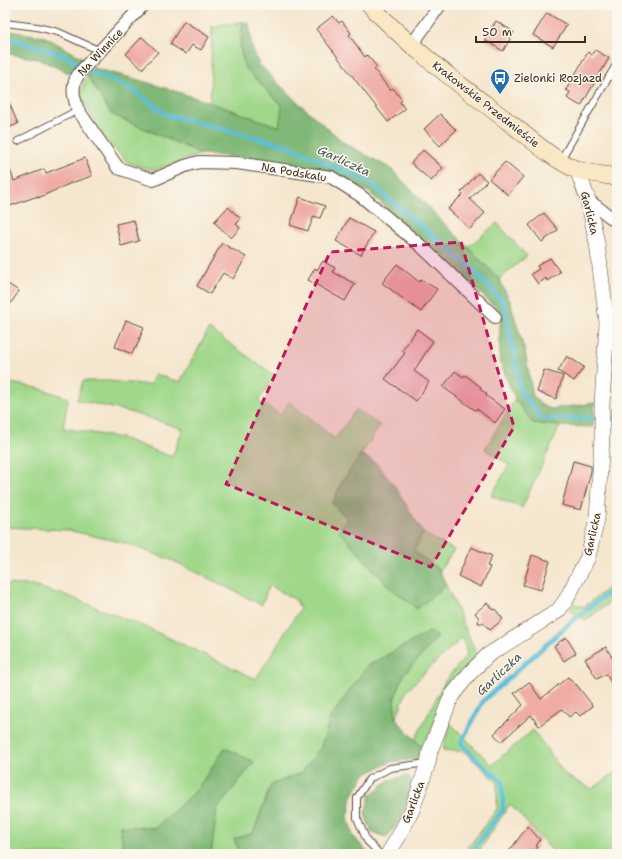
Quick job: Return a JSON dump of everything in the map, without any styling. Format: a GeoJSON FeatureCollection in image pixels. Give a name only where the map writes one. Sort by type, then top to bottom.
{"type":"FeatureCollection","features":[{"type":"Feature","properties":{"kind":"main road","name":"Krakowskie Przedmieście"},"geometry":{"type":"LineString","coordinates":[[370,5],[411,46],[560,161],[577,170],[617,177]]}},
{"type":"Feature","properties":{"kind":"street","name":"Na Winnice"},"geometry":{"type":"LineString","coordinates":[[78,110],[74,100],[73,90],[74,82],[77,76],[143,5]]}},
{"type":"Feature","properties":{"kind":"street"},"geometry":{"type":"LineString","coordinates":[[411,46],[440,5]]}},
{"type":"Feature","properties":{"kind":"street","name":"Na Podskalu"},"geometry":{"type":"LineString","coordinates":[[78,110],[118,168],[153,180],[185,166],[199,162],[237,162],[330,178],[361,196],[421,246],[495,318]]}},
{"type":"Feature","properties":{"kind":"street","name":"Garlicka"},"geometry":{"type":"LineString","coordinates":[[388,854],[412,810],[428,763],[430,751],[451,697],[469,674],[488,655],[558,611],[566,600],[588,557],[597,519],[607,323],[597,243],[588,200],[577,170]]}},
{"type":"Feature","properties":{"kind":"street"},"geometry":{"type":"LineString","coordinates":[[588,200],[617,222]]}},
{"type":"Feature","properties":{"kind":"lane"},"geometry":{"type":"LineString","coordinates":[[5,23],[37,27],[58,32],[100,51]]}},
{"type":"Feature","properties":{"kind":"lane"},"geometry":{"type":"LineString","coordinates":[[560,161],[617,64]]}},
{"type":"Feature","properties":{"kind":"lane"},"geometry":{"type":"LineString","coordinates":[[18,141],[78,110]]}},
{"type":"Feature","properties":{"kind":"lane"},"geometry":{"type":"LineString","coordinates":[[380,854],[368,841],[357,818],[358,798],[369,780],[390,768],[428,763]]}},
{"type":"Feature","properties":{"kind":"highlighted area"},"geometry":{"type":"Polygon","coordinates":[[[461,242],[514,427],[431,567],[226,484],[330,252],[461,242]]]}},
{"type":"Feature","properties":{"kind":"green space"},"geometry":{"type":"Polygon","coordinates":[[[243,22],[240,48],[245,68],[282,106],[280,127],[210,103],[212,26],[243,22]]]}},
{"type":"Feature","properties":{"kind":"green space"},"geometry":{"type":"Polygon","coordinates":[[[243,22],[249,23],[252,48],[259,64],[293,98],[343,142],[391,169],[499,279],[510,301],[525,352],[533,396],[541,405],[551,409],[595,403],[593,427],[533,423],[515,399],[500,362],[500,311],[369,192],[331,173],[238,157],[202,154],[111,114],[87,75],[93,68],[140,80],[279,127],[282,106],[245,68],[240,48],[243,22]]]}},
{"type":"Feature","properties":{"kind":"green space"},"geometry":{"type":"Polygon","coordinates":[[[5,30],[45,37],[83,58],[71,74],[38,59],[5,53],[5,30]]]}},
{"type":"Feature","properties":{"kind":"green space"},"geometry":{"type":"Polygon","coordinates":[[[87,75],[111,114],[202,154],[155,170],[128,163],[105,139],[80,95],[87,75]]]}},
{"type":"Feature","properties":{"kind":"green space"},"geometry":{"type":"Polygon","coordinates":[[[497,223],[527,256],[499,279],[468,247],[497,223]]]}},
{"type":"Feature","properties":{"kind":"green space"},"geometry":{"type":"Polygon","coordinates":[[[209,329],[276,375],[258,401],[281,415],[289,402],[335,439],[356,409],[380,426],[342,482],[332,504],[347,518],[417,609],[446,585],[477,655],[448,691],[423,748],[415,740],[445,681],[467,655],[463,637],[428,669],[406,692],[396,719],[394,700],[404,674],[438,637],[330,718],[321,747],[301,773],[271,785],[253,833],[234,839],[240,854],[211,854],[217,809],[254,762],[225,748],[196,791],[155,828],[120,826],[124,854],[5,854],[5,584],[29,585],[68,596],[150,629],[256,679],[300,609],[296,600],[269,585],[262,605],[174,561],[125,543],[67,530],[5,527],[5,382],[38,388],[68,398],[63,428],[121,438],[172,457],[183,429],[130,412],[77,400],[83,381],[109,381],[150,385],[155,374],[180,382],[209,329]]]}},
{"type":"Feature","properties":{"kind":"green space"},"geometry":{"type":"Polygon","coordinates":[[[515,399],[533,423],[560,426],[522,508],[491,496],[509,465],[485,449],[515,399]]]}},
{"type":"Feature","properties":{"kind":"green space"},"geometry":{"type":"Polygon","coordinates":[[[609,410],[617,410],[617,427],[613,427],[609,410]]]}},
{"type":"Feature","properties":{"kind":"green space"},"geometry":{"type":"Polygon","coordinates":[[[361,454],[377,464],[396,488],[423,533],[414,551],[440,571],[446,585],[417,609],[388,586],[339,531],[347,518],[332,504],[342,482],[361,454]]]}},
{"type":"Feature","properties":{"kind":"green space"},"geometry":{"type":"Polygon","coordinates":[[[423,533],[454,550],[440,570],[413,551],[423,533]]]}},
{"type":"Feature","properties":{"kind":"green space"},"geometry":{"type":"Polygon","coordinates":[[[617,581],[617,597],[586,620],[570,611],[573,603],[584,607],[617,581]]]}},
{"type":"Feature","properties":{"kind":"green space"},"geometry":{"type":"Polygon","coordinates":[[[429,632],[438,637],[404,674],[394,700],[396,719],[423,748],[422,758],[391,762],[365,774],[352,796],[348,818],[353,836],[369,854],[240,854],[234,839],[253,833],[271,785],[301,773],[321,747],[330,718],[367,666],[429,632]]]}},
{"type":"Feature","properties":{"kind":"green space"},"geometry":{"type":"Polygon","coordinates":[[[450,723],[492,765],[533,730],[566,776],[592,789],[617,771],[617,854],[555,854],[510,804],[477,854],[463,854],[497,809],[497,782],[465,752],[443,750],[450,723]]]}},
{"type":"Feature","properties":{"kind":"green space"},"geometry":{"type":"Polygon","coordinates":[[[225,748],[254,762],[217,809],[211,854],[124,854],[120,826],[155,828],[196,791],[225,748]]]}},
{"type":"Feature","properties":{"kind":"green space"},"geometry":{"type":"Polygon","coordinates":[[[407,776],[414,782],[400,820],[387,837],[372,833],[365,814],[370,795],[389,780],[407,776]]]}},
{"type":"Feature","properties":{"kind":"building"},"geometry":{"type":"Polygon","coordinates":[[[547,13],[567,25],[553,47],[533,35],[547,13]]]}},
{"type":"Feature","properties":{"kind":"building"},"geometry":{"type":"Polygon","coordinates":[[[333,16],[339,23],[342,21],[351,33],[349,35],[365,57],[367,55],[377,67],[374,69],[383,81],[390,90],[393,88],[402,100],[400,102],[405,109],[388,122],[316,29],[333,16]]]}},
{"type":"Feature","properties":{"kind":"building"},"geometry":{"type":"Polygon","coordinates":[[[184,21],[209,37],[201,50],[192,45],[186,54],[170,44],[184,21]]]}},
{"type":"Feature","properties":{"kind":"building"},"geometry":{"type":"Polygon","coordinates":[[[496,21],[514,32],[503,51],[485,40],[496,21]]]}},
{"type":"Feature","properties":{"kind":"building"},"geometry":{"type":"Polygon","coordinates":[[[142,37],[158,52],[142,69],[126,54],[142,37]]]}},
{"type":"Feature","properties":{"kind":"building"},"geometry":{"type":"Polygon","coordinates":[[[595,50],[609,58],[581,106],[567,98],[570,92],[566,90],[588,52],[592,55],[595,50]]]}},
{"type":"Feature","properties":{"kind":"building"},"geometry":{"type":"Polygon","coordinates":[[[5,93],[18,124],[5,129],[5,93]]]}},
{"type":"Feature","properties":{"kind":"building"},"geometry":{"type":"Polygon","coordinates":[[[440,114],[456,130],[440,146],[424,129],[440,114]]]}},
{"type":"Feature","properties":{"kind":"building"},"geometry":{"type":"Polygon","coordinates":[[[423,150],[443,168],[431,181],[411,163],[423,150]]]}},
{"type":"Feature","properties":{"kind":"building"},"geometry":{"type":"Polygon","coordinates":[[[85,158],[92,176],[71,183],[38,198],[38,196],[7,207],[5,200],[5,161],[7,161],[14,181],[44,169],[46,173],[85,158]]]}},
{"type":"Feature","properties":{"kind":"building"},"geometry":{"type":"Polygon","coordinates":[[[505,162],[523,177],[508,195],[489,179],[505,162]]]}},
{"type":"Feature","properties":{"kind":"building"},"geometry":{"type":"Polygon","coordinates":[[[478,173],[487,181],[470,199],[485,213],[470,229],[448,209],[463,194],[461,192],[478,173]]]}},
{"type":"Feature","properties":{"kind":"building"},"geometry":{"type":"Polygon","coordinates":[[[300,197],[325,206],[320,218],[314,216],[308,231],[290,225],[300,197]]]}},
{"type":"Feature","properties":{"kind":"building"},"geometry":{"type":"Polygon","coordinates":[[[228,207],[241,219],[236,224],[240,228],[231,238],[214,222],[228,207]]]}},
{"type":"Feature","properties":{"kind":"building"},"geometry":{"type":"Polygon","coordinates":[[[544,213],[558,230],[542,242],[529,225],[544,213]]]}},
{"type":"Feature","properties":{"kind":"building"},"geometry":{"type":"Polygon","coordinates":[[[349,218],[374,232],[361,255],[336,241],[349,218]]]}},
{"type":"Feature","properties":{"kind":"building"},"geometry":{"type":"Polygon","coordinates":[[[134,220],[139,241],[121,246],[116,224],[134,220]]]}},
{"type":"Feature","properties":{"kind":"building"},"geometry":{"type":"Polygon","coordinates":[[[222,243],[246,257],[233,279],[223,273],[210,294],[197,286],[222,243]]]}},
{"type":"Feature","properties":{"kind":"building"},"geometry":{"type":"Polygon","coordinates":[[[550,258],[560,272],[547,281],[546,278],[538,284],[531,274],[539,269],[537,266],[550,258]]]}},
{"type":"Feature","properties":{"kind":"building"},"geometry":{"type":"Polygon","coordinates":[[[323,261],[335,268],[333,272],[355,284],[345,301],[308,280],[315,268],[317,270],[323,261]]]}},
{"type":"Feature","properties":{"kind":"building"},"geometry":{"type":"Polygon","coordinates":[[[397,264],[419,282],[421,280],[437,289],[421,312],[382,283],[397,264]]]}},
{"type":"Feature","properties":{"kind":"building"},"geometry":{"type":"Polygon","coordinates":[[[5,282],[19,291],[5,312],[5,282]]]}},
{"type":"Feature","properties":{"kind":"building"},"geometry":{"type":"Polygon","coordinates":[[[126,320],[144,327],[136,348],[135,347],[132,354],[115,347],[126,320]]]}},
{"type":"Feature","properties":{"kind":"building"},"geometry":{"type":"Polygon","coordinates":[[[417,329],[433,341],[414,371],[429,382],[416,401],[385,379],[405,353],[402,351],[417,329]]]}},
{"type":"Feature","properties":{"kind":"building"},"geometry":{"type":"Polygon","coordinates":[[[567,356],[584,367],[574,381],[558,371],[567,356]]]}},
{"type":"Feature","properties":{"kind":"building"},"geometry":{"type":"Polygon","coordinates":[[[544,370],[563,376],[556,399],[537,392],[544,370]]]}},
{"type":"Feature","properties":{"kind":"building"},"geometry":{"type":"Polygon","coordinates":[[[455,371],[463,377],[465,375],[481,387],[480,389],[487,394],[486,396],[505,409],[495,423],[477,409],[475,410],[443,387],[455,371]]]}},
{"type":"Feature","properties":{"kind":"building"},"geometry":{"type":"Polygon","coordinates":[[[573,461],[591,466],[581,510],[562,505],[573,461]]]}},
{"type":"Feature","properties":{"kind":"building"},"geometry":{"type":"Polygon","coordinates":[[[471,547],[492,556],[487,566],[490,567],[481,587],[458,576],[471,547]]]}},
{"type":"Feature","properties":{"kind":"building"},"geometry":{"type":"Polygon","coordinates":[[[532,555],[550,561],[541,590],[523,585],[532,555]]]}},
{"type":"Feature","properties":{"kind":"building"},"geometry":{"type":"Polygon","coordinates":[[[487,603],[493,610],[495,609],[503,619],[490,630],[483,623],[478,623],[479,618],[475,613],[487,603]]]}},
{"type":"Feature","properties":{"kind":"building"},"geometry":{"type":"Polygon","coordinates":[[[566,637],[576,653],[564,661],[554,646],[566,637]]]}},
{"type":"Feature","properties":{"kind":"building"},"geometry":{"type":"Polygon","coordinates":[[[606,647],[617,666],[617,692],[606,674],[597,679],[585,659],[606,647]]]}},
{"type":"Feature","properties":{"kind":"building"},"geometry":{"type":"Polygon","coordinates":[[[568,677],[575,685],[576,684],[593,706],[580,716],[576,712],[569,717],[562,709],[539,726],[531,715],[501,742],[494,734],[523,705],[514,693],[529,682],[541,699],[568,677]]]}},
{"type":"Feature","properties":{"kind":"building"},"geometry":{"type":"Polygon","coordinates":[[[528,826],[540,840],[536,846],[538,847],[532,854],[507,854],[528,826]]]}},
{"type":"Feature","properties":{"kind":"waterway","name":"Garliczka"},"geometry":{"type":"LineString","coordinates":[[5,37],[66,56],[91,73],[105,77],[133,90],[167,115],[289,146],[370,183],[471,268],[504,303],[521,392],[542,419],[617,417]]}},
{"type":"Feature","properties":{"kind":"waterway","name":"Garliczka"},"geometry":{"type":"LineString","coordinates":[[470,854],[503,809],[502,781],[483,766],[461,743],[483,701],[571,622],[617,586]]}},
{"type":"Feature","properties":{"kind":"place","name":"Zielonki Rozjazd"},"geometry":{"type":"Point","coordinates":[500,95]}}]}
